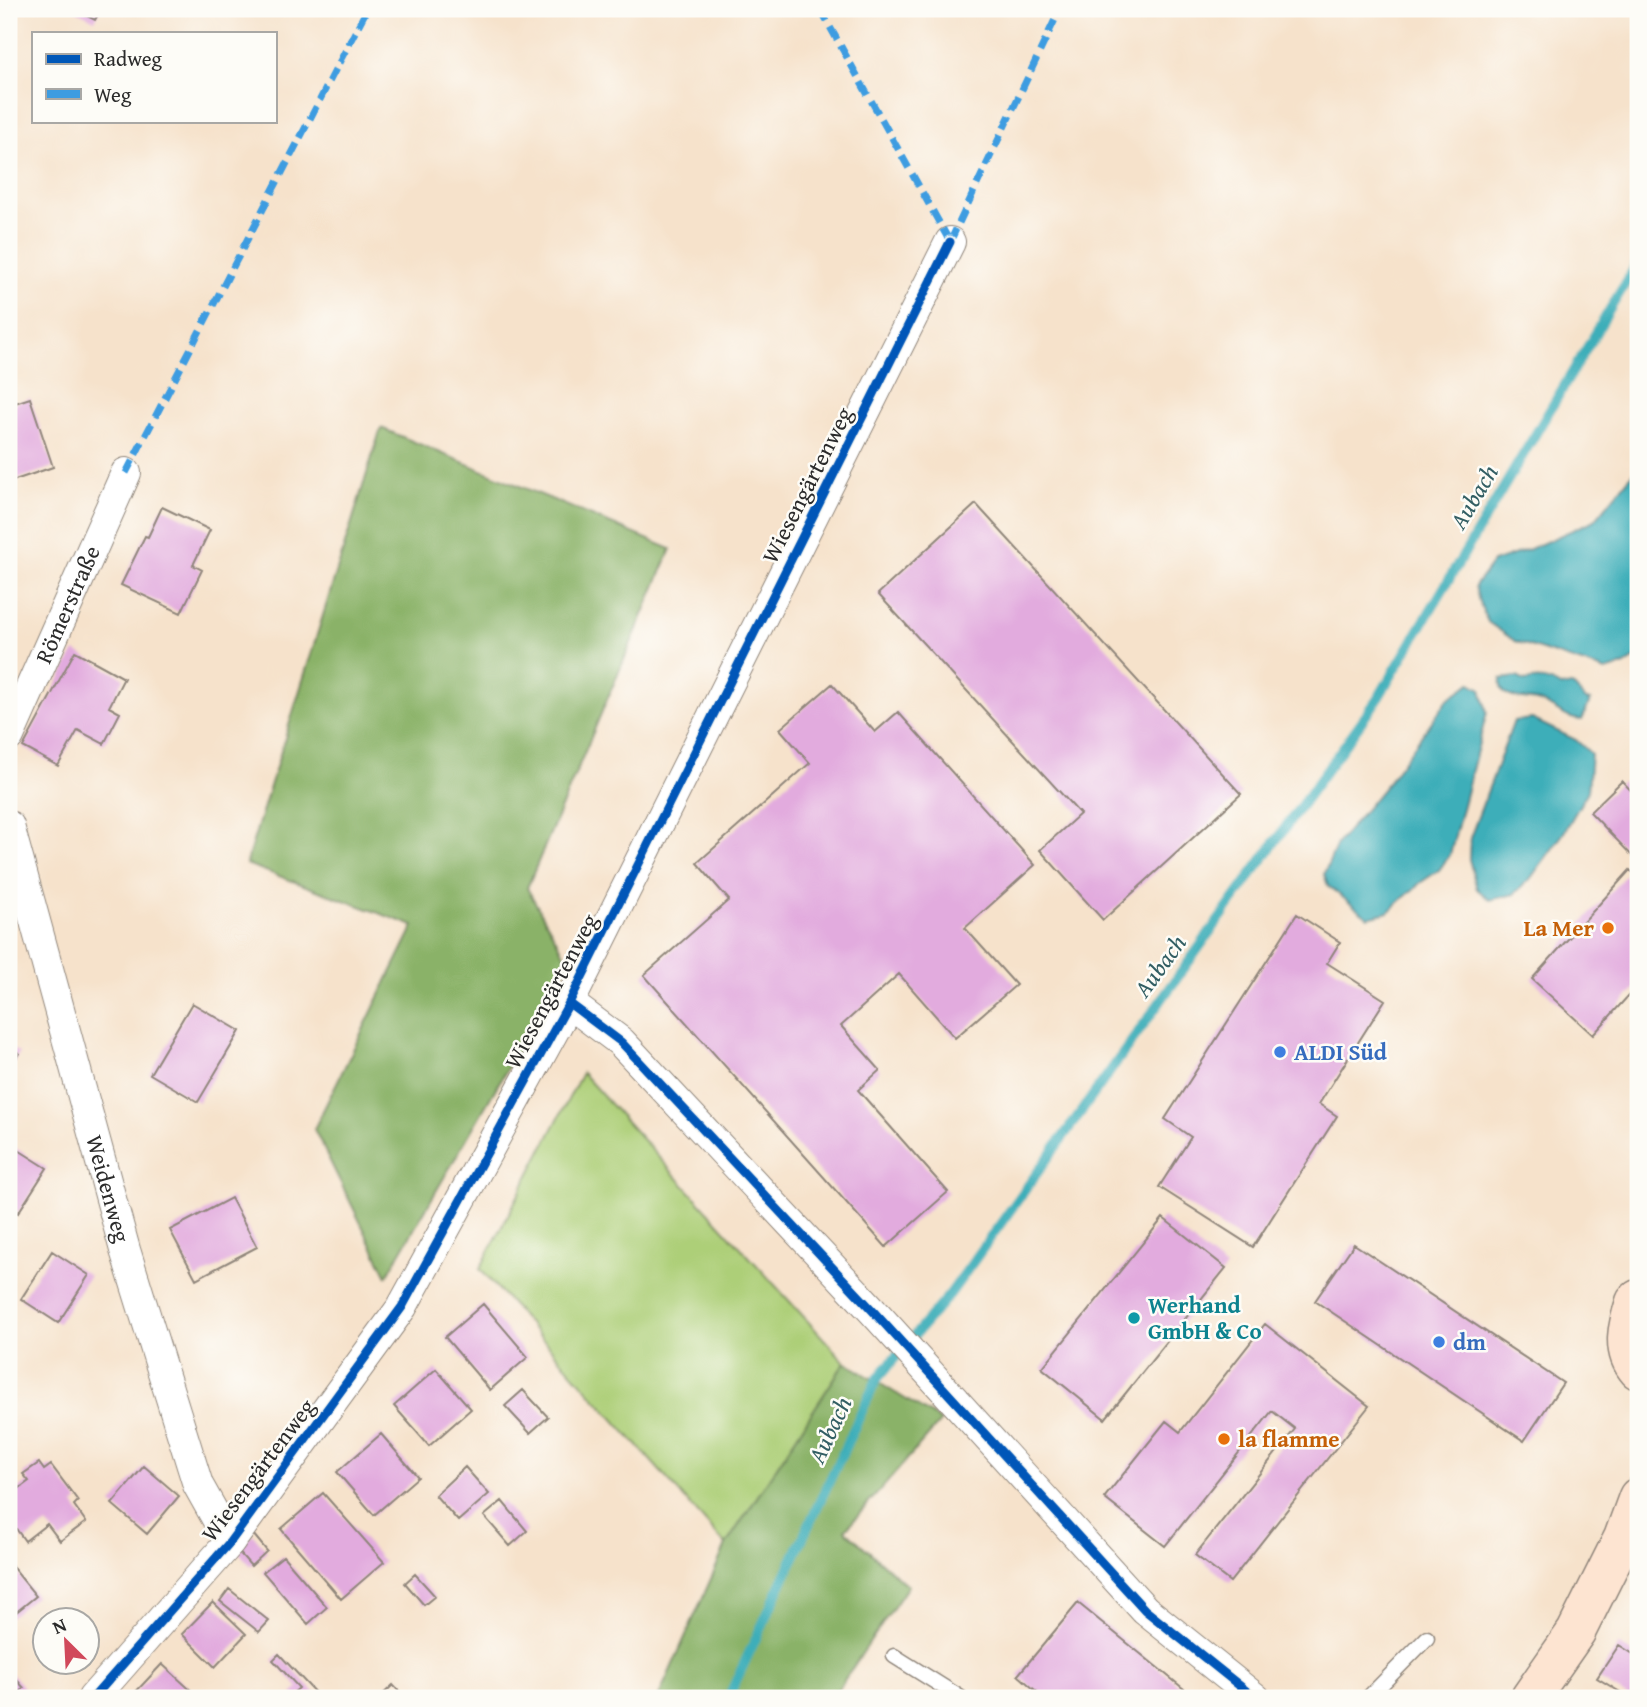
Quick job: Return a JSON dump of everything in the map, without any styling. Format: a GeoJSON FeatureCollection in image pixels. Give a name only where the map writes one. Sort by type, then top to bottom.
{"type":"FeatureCollection","features":[{"type":"Feature","properties":{"kind":"street","name":"Wiesengärtenweg"},"geometry":{"type":"LineString","coordinates":[[93,1698],[230,1542],[402,1307],[569,1003],[950,242]]}},
{"type":"Feature","properties":{"kind":"street","name":"Römerstraße"},"geometry":{"type":"LineString","coordinates":[[9,736],[126,473]]}},
{"type":"Feature","properties":{"kind":"street","name":"Weidenweg"},"geometry":{"type":"LineString","coordinates":[[9,826],[125,1250],[198,1485],[230,1542]]}},
{"type":"Feature","properties":{"kind":"street"},"geometry":{"type":"LineString","coordinates":[[569,1003],[621,1042],[873,1311],[1145,1610],[1255,1698]]}},
{"type":"Feature","properties":{"kind":"street"},"geometry":{"type":"LineString","coordinates":[[1638,1298],[1625,1332],[1632,1363],[1638,1370]]}},
{"type":"Feature","properties":{"kind":"street"},"geometry":{"type":"LineString","coordinates":[[1530,1698],[1576,1632],[1623,1538],[1638,1497]]}},
{"type":"Feature","properties":{"kind":"lane"},"geometry":{"type":"LineString","coordinates":[[1368,1698],[1427,1638]]}},
{"type":"Feature","properties":{"kind":"lane"},"geometry":{"type":"LineString","coordinates":[[894,1656],[961,1698]]}},
{"type":"Feature","properties":{"kind":"green space"},"geometry":{"type":"Polygon","coordinates":[[[381,428],[671,549],[527,888],[569,962],[387,1276],[314,1129],[414,926],[246,864],[381,428]]]}},
{"type":"Feature","properties":{"kind":"green space"},"geometry":{"type":"Polygon","coordinates":[[[582,1073],[845,1362],[726,1545],[480,1269],[582,1073]]]}},
{"type":"Feature","properties":{"kind":"green space"},"geometry":{"type":"Polygon","coordinates":[[[845,1362],[941,1421],[845,1530],[908,1586],[832,1698],[658,1698],[726,1545],[845,1362]]]}},
{"type":"Feature","properties":{"kind":"water"},"geometry":{"type":"Polygon","coordinates":[[[1638,467],[1638,656],[1625,665],[1606,671],[1515,641],[1488,622],[1475,586],[1493,562],[1595,520],[1638,467]]]}},
{"type":"Feature","properties":{"kind":"water"},"geometry":{"type":"Polygon","coordinates":[[[1517,677],[1525,681],[1539,679],[1560,687],[1572,685],[1590,701],[1582,720],[1571,718],[1540,702],[1506,694],[1501,687],[1501,679],[1517,677]]]}},
{"type":"Feature","properties":{"kind":"water"},"geometry":{"type":"Polygon","coordinates":[[[1471,683],[1481,689],[1487,712],[1450,855],[1439,870],[1388,912],[1368,917],[1328,886],[1324,874],[1337,844],[1389,781],[1448,699],[1471,683]]]}},
{"type":"Feature","properties":{"kind":"water"},"geometry":{"type":"Polygon","coordinates":[[[1532,719],[1576,740],[1591,754],[1588,791],[1563,834],[1530,879],[1514,894],[1490,900],[1477,889],[1469,859],[1470,838],[1514,721],[1532,719]]]}},
{"type":"Feature","properties":{"kind":"building"},"geometry":{"type":"Polygon","coordinates":[[[73,9],[101,9],[95,20],[73,9]]]}},
{"type":"Feature","properties":{"kind":"building"},"geometry":{"type":"Polygon","coordinates":[[[30,398],[53,467],[9,482],[9,405],[30,398]]]}},
{"type":"Feature","properties":{"kind":"building"},"geometry":{"type":"Polygon","coordinates":[[[976,504],[1241,794],[1103,920],[1040,850],[1080,814],[878,594],[976,504]]]}},
{"type":"Feature","properties":{"kind":"building"},"geometry":{"type":"Polygon","coordinates":[[[162,507],[210,530],[193,565],[202,570],[181,613],[121,585],[162,507]]]}},
{"type":"Feature","properties":{"kind":"building"},"geometry":{"type":"Polygon","coordinates":[[[75,651],[124,678],[109,707],[120,713],[104,744],[78,730],[58,766],[23,747],[75,651]]]}},
{"type":"Feature","properties":{"kind":"building"},"geometry":{"type":"Polygon","coordinates":[[[832,684],[875,732],[898,712],[1035,865],[965,928],[1016,985],[955,1038],[899,974],[841,1026],[880,1070],[858,1090],[948,1192],[886,1247],[644,975],[729,900],[697,863],[810,763],[780,729],[832,684]]]}},
{"type":"Feature","properties":{"kind":"building"},"geometry":{"type":"Polygon","coordinates":[[[1622,781],[1638,798],[1638,862],[1590,812],[1622,781]]]}},
{"type":"Feature","properties":{"kind":"building","name":"La Mer"},"geometry":{"type":"Polygon","coordinates":[[[1630,870],[1638,877],[1638,985],[1593,1035],[1532,979],[1630,870]]]}},
{"type":"Feature","properties":{"kind":"building","name":"ALDI Süd"},"geometry":{"type":"Polygon","coordinates":[[[1297,914],[1340,942],[1327,963],[1385,1000],[1319,1104],[1337,1116],[1253,1247],[1159,1187],[1191,1137],[1165,1119],[1297,914]]]}},
{"type":"Feature","properties":{"kind":"building"},"geometry":{"type":"Polygon","coordinates":[[[192,1003],[240,1031],[198,1102],[150,1074],[192,1003]]]}},
{"type":"Feature","properties":{"kind":"building"},"geometry":{"type":"Polygon","coordinates":[[[9,1047],[19,1053],[9,1071],[9,1047]]]}},
{"type":"Feature","properties":{"kind":"building"},"geometry":{"type":"Polygon","coordinates":[[[9,1144],[47,1168],[18,1213],[9,1207],[9,1144]]]}},
{"type":"Feature","properties":{"kind":"building"},"geometry":{"type":"Polygon","coordinates":[[[231,1198],[257,1247],[196,1279],[170,1230],[231,1198]]]}},
{"type":"Feature","properties":{"kind":"building","name":"Werhand GmbH & Co"},"geometry":{"type":"Polygon","coordinates":[[[1163,1218],[1226,1268],[1105,1419],[1042,1368],[1163,1218]]]}},
{"type":"Feature","properties":{"kind":"building","name":"dm"},"geometry":{"type":"Polygon","coordinates":[[[1354,1244],[1563,1383],[1524,1441],[1315,1301],[1354,1244]]]}},
{"type":"Feature","properties":{"kind":"building"},"geometry":{"type":"Polygon","coordinates":[[[52,1251],[89,1275],[58,1323],[21,1299],[52,1251]]]}},
{"type":"Feature","properties":{"kind":"building"},"geometry":{"type":"Polygon","coordinates":[[[483,1304],[528,1357],[490,1390],[445,1337],[483,1304]]]}},
{"type":"Feature","properties":{"kind":"building"},"geometry":{"type":"Polygon","coordinates":[[[1265,1324],[1369,1406],[1230,1582],[1195,1555],[1295,1429],[1272,1411],[1165,1546],[1104,1498],[1166,1421],[1180,1432],[1265,1324]]]}},
{"type":"Feature","properties":{"kind":"building"},"geometry":{"type":"Polygon","coordinates":[[[436,1369],[471,1409],[429,1446],[394,1406],[436,1369]]]}},
{"type":"Feature","properties":{"kind":"building"},"geometry":{"type":"Polygon","coordinates":[[[523,1390],[548,1417],[530,1433],[505,1406],[523,1390]]]}},
{"type":"Feature","properties":{"kind":"building"},"geometry":{"type":"Polygon","coordinates":[[[381,1434],[418,1477],[374,1515],[337,1472],[381,1434]]]}},
{"type":"Feature","properties":{"kind":"building"},"geometry":{"type":"Polygon","coordinates":[[[39,1463],[44,1470],[51,1465],[78,1501],[74,1505],[86,1522],[60,1541],[47,1524],[25,1541],[9,1519],[9,1496],[29,1481],[23,1474],[39,1463]]]}},
{"type":"Feature","properties":{"kind":"building"},"geometry":{"type":"Polygon","coordinates":[[[144,1466],[179,1496],[147,1534],[112,1504],[144,1466]]]}},
{"type":"Feature","properties":{"kind":"building"},"geometry":{"type":"Polygon","coordinates":[[[465,1467],[489,1494],[458,1521],[435,1495],[465,1467]]]}},
{"type":"Feature","properties":{"kind":"building"},"geometry":{"type":"Polygon","coordinates":[[[323,1493],[384,1562],[341,1599],[281,1529],[323,1493]]]}},
{"type":"Feature","properties":{"kind":"building"},"geometry":{"type":"Polygon","coordinates":[[[502,1501],[527,1531],[510,1546],[484,1516],[502,1501]]]}},
{"type":"Feature","properties":{"kind":"building"},"geometry":{"type":"Polygon","coordinates":[[[253,1534],[267,1551],[251,1566],[236,1549],[253,1534]]]}},
{"type":"Feature","properties":{"kind":"building"},"geometry":{"type":"Polygon","coordinates":[[[283,1556],[327,1607],[308,1624],[263,1572],[283,1556]]]}},
{"type":"Feature","properties":{"kind":"building"},"geometry":{"type":"Polygon","coordinates":[[[9,1563],[36,1596],[9,1618],[9,1563]]]}},
{"type":"Feature","properties":{"kind":"building"},"geometry":{"type":"Polygon","coordinates":[[[415,1574],[435,1596],[424,1605],[405,1583],[415,1574]]]}},
{"type":"Feature","properties":{"kind":"building"},"geometry":{"type":"Polygon","coordinates":[[[229,1589],[269,1621],[259,1632],[220,1601],[229,1589]]]}},
{"type":"Feature","properties":{"kind":"building"},"geometry":{"type":"Polygon","coordinates":[[[213,1602],[246,1634],[215,1667],[182,1634],[213,1602]]]}},
{"type":"Feature","properties":{"kind":"building"},"geometry":{"type":"Polygon","coordinates":[[[1078,1603],[1195,1698],[1044,1698],[1018,1675],[1078,1603]]]}},
{"type":"Feature","properties":{"kind":"building"},"geometry":{"type":"Polygon","coordinates":[[[1619,1645],[1638,1657],[1638,1686],[1630,1698],[1597,1678],[1619,1645]]]}},
{"type":"Feature","properties":{"kind":"building"},"geometry":{"type":"Polygon","coordinates":[[[279,1654],[320,1698],[296,1698],[292,1694],[299,1688],[273,1660],[279,1654]]]}},
{"type":"Feature","properties":{"kind":"building"},"geometry":{"type":"Polygon","coordinates":[[[162,1664],[196,1695],[193,1698],[130,1698],[162,1664]]]}},
{"type":"Feature","properties":{"kind":"building"},"geometry":{"type":"Polygon","coordinates":[[[9,1671],[24,1688],[12,1698],[9,1698],[9,1671]]]}},
{"type":"Feature","properties":{"kind":"building"},"geometry":{"type":"Polygon","coordinates":[[[393,1685],[405,1698],[379,1698],[393,1685]]]}},
{"type":"Feature","properties":{"kind":"waterway","name":"Aubach"},"geometry":{"type":"LineString","coordinates":[[728,1698],[877,1379],[950,1294],[1377,700],[1638,262]]}},
{"type":"Feature","properties":{"kind":"marked path"},"geometry":{"type":"LineString","coordinates":[[126,473],[367,9]]}},
{"type":"Feature","properties":{"kind":"marked path"},"geometry":{"type":"LineString","coordinates":[[820,9],[950,242]]}},
{"type":"Feature","properties":{"kind":"marked path"},"geometry":{"type":"LineString","coordinates":[[950,242],[1060,9]]}},
{"type":"Feature","properties":{"kind":"cycle path"},"geometry":{"type":"LineString","coordinates":[[93,1698],[230,1542],[402,1307],[569,1003],[950,242]]}},
{"type":"Feature","properties":{"kind":"cycle path"},"geometry":{"type":"LineString","coordinates":[[569,1003],[621,1042],[873,1311],[1145,1610],[1255,1698]]}},
{"type":"Feature","properties":{"kind":"place","name":"La Mer"},"geometry":{"type":"Point","coordinates":[1608,928]}},
{"type":"Feature","properties":{"kind":"place","name":"ALDI Süd"},"geometry":{"type":"Point","coordinates":[1280,1052]}},
{"type":"Feature","properties":{"kind":"place","name":"Werhand GmbH & Co"},"geometry":{"type":"Point","coordinates":[1134,1318]}},
{"type":"Feature","properties":{"kind":"place","name":"dm"},"geometry":{"type":"Point","coordinates":[1439,1342]}},
{"type":"Feature","properties":{"kind":"place","name":"la flamme"},"geometry":{"type":"Point","coordinates":[1224,1439]}}]}
